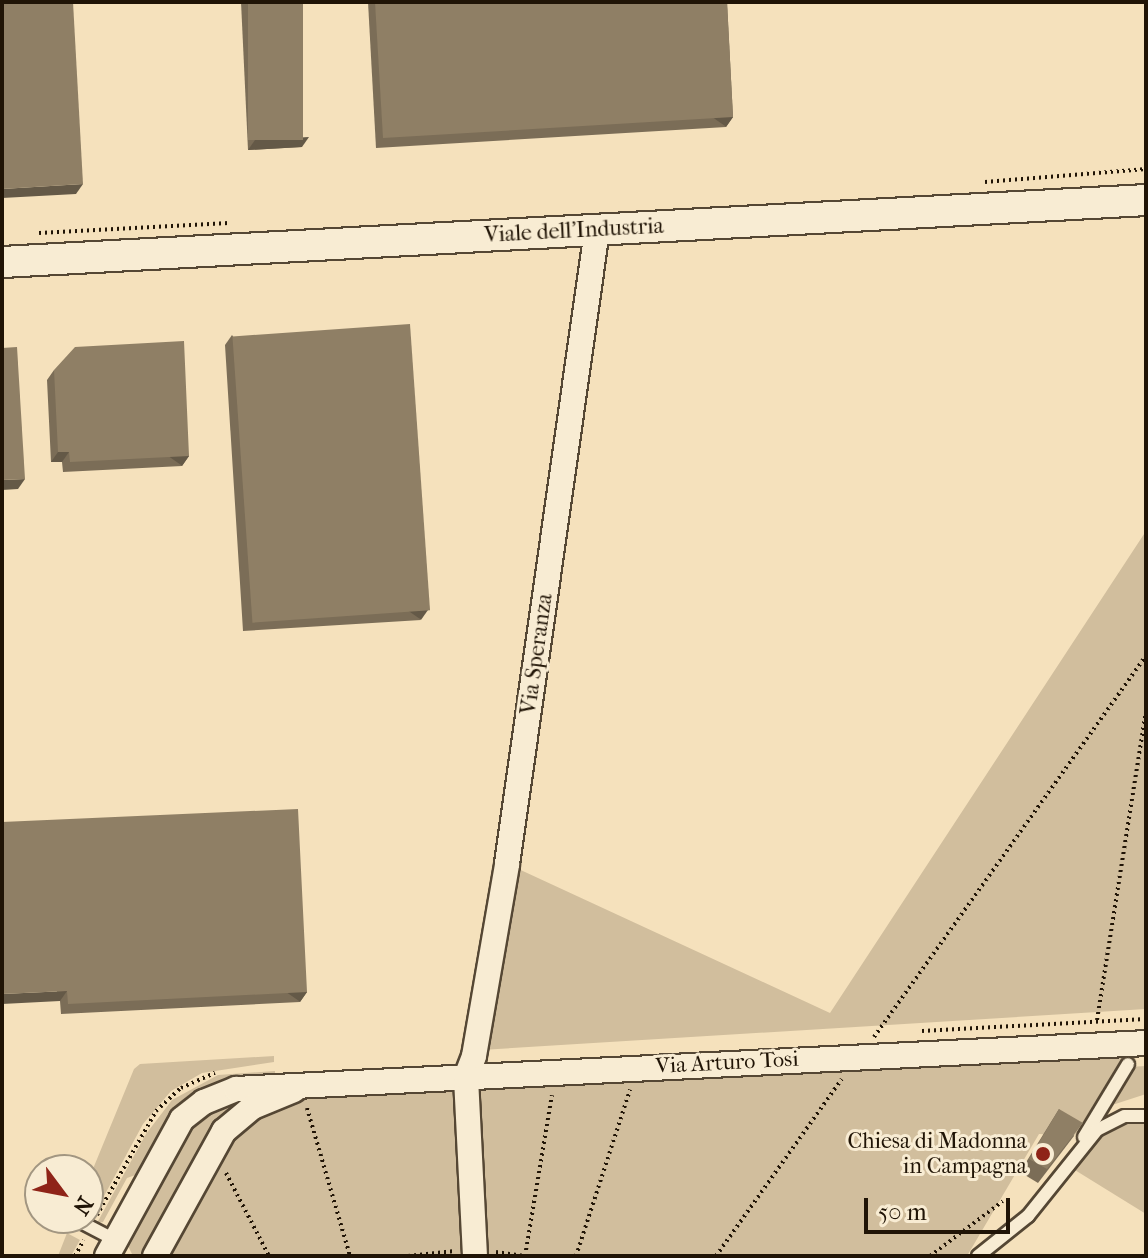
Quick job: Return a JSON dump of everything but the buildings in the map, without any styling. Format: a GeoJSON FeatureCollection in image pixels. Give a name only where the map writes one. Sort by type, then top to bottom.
{"type":"FeatureCollection","features":[{"type":"Feature","properties":{"kind":"street","name":"Viale dell'Industria"},"geometry":{"type":"LineString","coordinates":[[2,262],[1146,200]]}},
{"type":"Feature","properties":{"kind":"street","name":"Via Speranza"},"geometry":{"type":"LineString","coordinates":[[475,1256],[466,1077],[474,1056],[507,864],[597,230]]}},
{"type":"Feature","properties":{"kind":"street","name":"Via Arturo Tosi"},"geometry":{"type":"LineString","coordinates":[[155,1256],[224,1131],[263,1102],[466,1077],[859,1066],[1146,1043]]}},
{"type":"Feature","properties":{"kind":"street","name":"Via Arturo Tosi"},"geometry":{"type":"LineString","coordinates":[[115,1251],[168,1141],[194,1108],[236,1089],[307,1097]]}},
{"type":"Feature","properties":{"kind":"lane"},"geometry":{"type":"LineString","coordinates":[[978,1256],[1028,1216],[1073,1155],[1128,1064]]}},
{"type":"Feature","properties":{"kind":"lane"},"geometry":{"type":"LineString","coordinates":[[1073,1155],[1097,1130],[1125,1116],[1146,1116]]}},
{"type":"Feature","properties":{"kind":"lane"},"geometry":{"type":"LineString","coordinates":[[93,1234],[115,1251]]}},
{"type":"Feature","properties":{"kind":"path"},"geometry":{"type":"LineString","coordinates":[[716,1256],[843,1078],[859,1066],[1146,656]]}},
{"type":"Feature","properties":{"kind":"path"},"geometry":{"type":"LineString","coordinates":[[1097,1020],[1146,710]]}},
{"type":"Feature","properties":{"kind":"path"},"geometry":{"type":"LineString","coordinates":[[828,1078],[843,1078],[859,1066]]}},
{"type":"Feature","properties":{"kind":"path"},"geometry":{"type":"LineString","coordinates":[[615,1089],[646,1087]]}},
{"type":"Feature","properties":{"kind":"path"},"geometry":{"type":"LineString","coordinates":[[576,1256],[631,1088]]}},
{"type":"Feature","properties":{"kind":"path"},"geometry":{"type":"LineString","coordinates":[[539,1094],[568,1092]]}},
{"type":"Feature","properties":{"kind":"path"},"geometry":{"type":"LineString","coordinates":[[525,1256],[553,1093]]}},
{"type":"Feature","properties":{"kind":"path"},"geometry":{"type":"LineString","coordinates":[[307,1097],[321,1107]]}},
{"type":"Feature","properties":{"kind":"path"},"geometry":{"type":"LineString","coordinates":[[297,1110],[307,1097]]}},
{"type":"Feature","properties":{"kind":"path"},"geometry":{"type":"LineString","coordinates":[[307,1097],[350,1256]]}},
{"type":"Feature","properties":{"kind":"path"},"geometry":{"type":"LineString","coordinates":[[216,1180],[223,1167],[269,1256]]}},
{"type":"Feature","properties":{"kind":"path"},"geometry":{"type":"LineString","coordinates":[[930,1256],[1003,1201]]}},
{"type":"Feature","properties":{"kind":"shaded area"},"geometry":{"type":"Polygon","coordinates":[[[1146,531],[1146,1009],[481,1050],[512,866],[830,1013],[1146,531]]]}},
{"type":"Feature","properties":{"kind":"shaded area"},"geometry":{"type":"Polygon","coordinates":[[[1127,1053],[1074,1136],[1039,1134],[967,1256],[163,1256],[209,1170],[245,1123],[295,1099],[1127,1053]]]}},
{"type":"Feature","properties":{"kind":"shaded area"},"geometry":{"type":"Polygon","coordinates":[[[274,1056],[274,1062],[202,1073],[171,1091],[143,1124],[104,1196],[104,1154],[99,1154],[134,1069],[140,1064],[274,1056]]]}},
{"type":"Feature","properties":{"kind":"shaded area"},"geometry":{"type":"Polygon","coordinates":[[[1146,1066],[1146,1094],[1106,1107],[1128,1067],[1146,1066]]]}},
{"type":"Feature","properties":{"kind":"shaded area"},"geometry":{"type":"Polygon","coordinates":[[[275,1071],[275,1078],[235,1082],[144,1172],[127,1178],[104,1220],[104,1210],[146,1134],[172,1100],[218,1075],[275,1071]]]}},
{"type":"Feature","properties":{"kind":"shaded area"},"geometry":{"type":"Polygon","coordinates":[[[247,1094],[146,1256],[133,1256],[124,1238],[178,1139],[201,1114],[247,1094]]]}},
{"type":"Feature","properties":{"kind":"shaded area"},"geometry":{"type":"Polygon","coordinates":[[[1146,1119],[1146,1214],[1070,1167],[1096,1138],[1126,1120],[1146,1119]]]}},
{"type":"Feature","properties":{"kind":"shaded area"},"geometry":{"type":"Polygon","coordinates":[[[67,1234],[80,1240],[71,1256],[58,1256],[67,1234]]]}},
{"type":"Feature","properties":{"kind":"place","name":"Chiesa di Madonna in Campagna"},"geometry":{"type":"Point","coordinates":[1043,1154]}}]}
